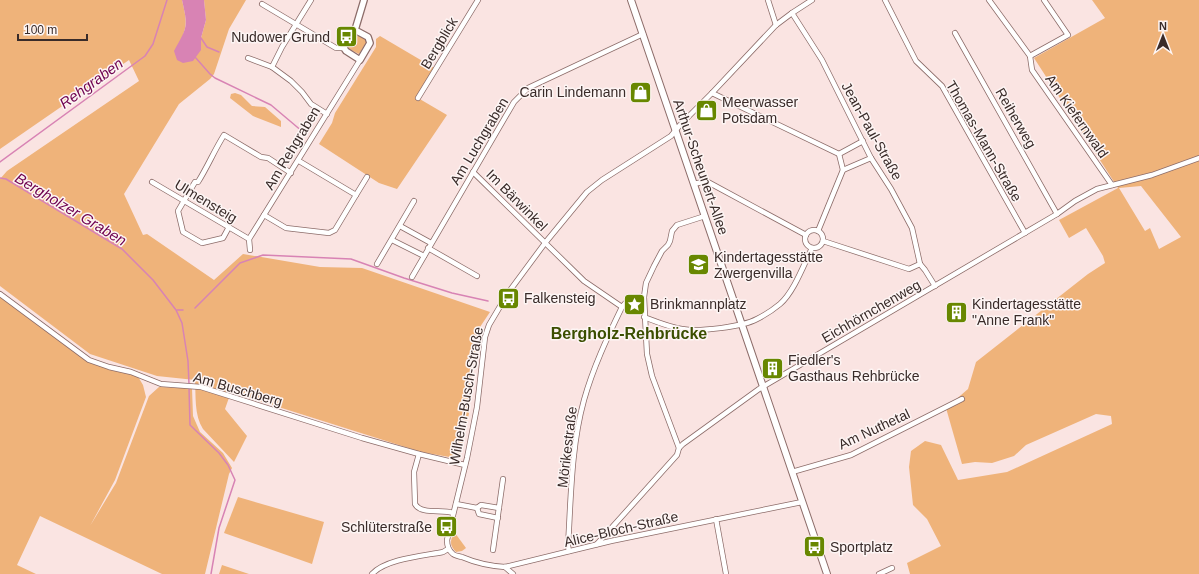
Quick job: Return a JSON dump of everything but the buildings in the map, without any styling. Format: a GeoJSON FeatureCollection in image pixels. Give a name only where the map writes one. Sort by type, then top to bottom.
{"type":"FeatureCollection","features":[{"type":"Feature","properties":{"kind":"main road","name":"Arthur-Scheunert-Allee"},"geometry":{"type":"LineString","coordinates":[[631,0],[827,574]]}},
{"type":"Feature","properties":{"kind":"street"},"geometry":{"type":"LineString","coordinates":[[272,67],[282,47],[311,0]]}},
{"type":"Feature","properties":{"kind":"street"},"geometry":{"type":"LineString","coordinates":[[344,48],[345,42],[355,30],[364,0]]}},
{"type":"Feature","properties":{"kind":"street","name":"Bergblick"},"geometry":{"type":"LineString","coordinates":[[418,98],[478,0]]}},
{"type":"Feature","properties":{"kind":"street"},"geometry":{"type":"LineString","coordinates":[[768,0],[776,25]]}},
{"type":"Feature","properties":{"kind":"street","name":"Wilhelm-Busch-Straße"},"geometry":{"type":"LineString","coordinates":[[448,549],[447,540],[477,407],[485,337],[489,325],[508,293],[545,243],[588,192],[602,180],[664,142],[671,136],[682,122],[712,93],[776,25],[812,0]]}},
{"type":"Feature","properties":{"kind":"street","name":"Thomas-Mann-Straße"},"geometry":{"type":"LineString","coordinates":[[885,0],[916,61],[942,86],[1024,233]]}},
{"type":"Feature","properties":{"kind":"street","name":"Am Kiefernwald"},"geometry":{"type":"LineString","coordinates":[[989,0],[1030,56],[1032,70],[1112,185]]}},
{"type":"Feature","properties":{"kind":"street"},"geometry":{"type":"LineString","coordinates":[[1030,56],[1068,35],[1044,0]]}},
{"type":"Feature","properties":{"kind":"street"},"geometry":{"type":"LineString","coordinates":[[262,4],[336,48],[344,48],[360,60]]}},
{"type":"Feature","properties":{"kind":"street","name":"Jean-Paul-Straße"},"geometry":{"type":"LineString","coordinates":[[792,13],[822,60],[872,158],[912,228],[920,264]]}},
{"type":"Feature","properties":{"kind":"street","name":"Am Rehgraben"},"geometry":{"type":"LineString","coordinates":[[249,239],[299,161],[370,43],[368,37],[355,30]]}},
{"type":"Feature","properties":{"kind":"street","name":"Reiherweg"},"geometry":{"type":"LineString","coordinates":[[955,33],[1057,214]]}},
{"type":"Feature","properties":{"kind":"street","name":"Am Luchgraben"},"geometry":{"type":"LineString","coordinates":[[412,277],[514,102],[528,88],[643,34]]}},
{"type":"Feature","properties":{"kind":"street"},"geometry":{"type":"LineString","coordinates":[[248,58],[272,67],[291,81],[311,104],[327,114]]}},
{"type":"Feature","properties":{"kind":"street"},"geometry":{"type":"LineString","coordinates":[[712,93],[839,154],[844,170],[818,231]]}},
{"type":"Feature","properties":{"kind":"street"},"geometry":{"type":"LineString","coordinates":[[229,228],[223,238],[202,243],[183,232],[178,210],[195,182],[198,182],[210,163],[212,154],[224,135],[261,157],[268,158],[291,173]]}},
{"type":"Feature","properties":{"kind":"street"},"geometry":{"type":"LineString","coordinates":[[839,154],[863,141]]}},
{"type":"Feature","properties":{"kind":"street"},"geometry":{"type":"LineString","coordinates":[[844,170],[872,158]]}},
{"type":"Feature","properties":{"kind":"street","name":"Eichhörnchenweg"},"geometry":{"type":"LineString","coordinates":[[596,544],[677,455],[679,448],[737,404],[763,387],[1057,214],[1086,194],[1112,185],[1152,175],[1199,158]]}},
{"type":"Feature","properties":{"kind":"street"},"geometry":{"type":"LineString","coordinates":[[299,161],[356,195]]}},
{"type":"Feature","properties":{"kind":"street","name":"Im Bärwinkel"},"geometry":{"type":"LineString","coordinates":[[473,172],[584,281],[622,307]]}},
{"type":"Feature","properties":{"kind":"street"},"geometry":{"type":"LineString","coordinates":[[264,215],[286,228],[329,233],[335,230],[367,177]]}},
{"type":"Feature","properties":{"kind":"street"},"geometry":{"type":"LineString","coordinates":[[694,184],[706,181],[806,235]]}},
{"type":"Feature","properties":{"kind":"street","name":"Ulmensteig"},"geometry":{"type":"LineString","coordinates":[[152,182],[249,239]]}},
{"type":"Feature","properties":{"kind":"street"},"geometry":{"type":"LineString","coordinates":[[377,264],[414,201]]}},
{"type":"Feature","properties":{"kind":"street"},"geometry":{"type":"LineString","coordinates":[[679,448],[652,376],[647,350],[644,297],[646,283],[651,271],[668,245],[672,231],[677,225],[705,216]]}},
{"type":"Feature","properties":{"kind":"street"},"geometry":{"type":"LineString","coordinates":[[400,226],[431,243]]}},
{"type":"Feature","properties":{"kind":"street"},"geometry":{"type":"LineString","coordinates":[[811,231],[818,231],[823,235],[823,241],[819,247],[812,248],[806,243],[806,235],[811,231]]}},
{"type":"Feature","properties":{"kind":"street"},"geometry":{"type":"LineString","coordinates":[[249,239],[250,250]]}},
{"type":"Feature","properties":{"kind":"street"},"geometry":{"type":"LineString","coordinates":[[392,240],[424,256]]}},
{"type":"Feature","properties":{"kind":"street"},"geometry":{"type":"LineString","coordinates":[[823,241],[909,269],[920,264],[935,286]]}},
{"type":"Feature","properties":{"kind":"street"},"geometry":{"type":"LineString","coordinates":[[428,248],[477,276]]}},
{"type":"Feature","properties":{"kind":"street"},"geometry":{"type":"LineString","coordinates":[[644,318],[684,330],[716,329],[756,320],[781,303],[795,282],[812,248]]}},
{"type":"Feature","properties":{"kind":"street","name":"Am Buschberg"},"geometry":{"type":"LineString","coordinates":[[0,294],[89,360],[109,367],[131,372],[161,384],[194,385],[362,438],[465,465]]}},
{"type":"Feature","properties":{"kind":"street"},"geometry":{"type":"LineString","coordinates":[[622,307],[626,302],[634,297],[644,297]]}},
{"type":"Feature","properties":{"kind":"street","name":"Mörikestraße"},"geometry":{"type":"LineString","coordinates":[[569,551],[568,546],[576,438],[583,402],[591,376],[622,307]]}},
{"type":"Feature","properties":{"kind":"street","name":"Am Nuthetal"},"geometry":{"type":"LineString","coordinates":[[792,472],[851,455],[962,399]]}},
{"type":"Feature","properties":{"kind":"street"},"geometry":{"type":"LineString","coordinates":[[419,454],[414,472],[415,504],[423,510],[446,511],[453,513]]}},
{"type":"Feature","properties":{"kind":"street"},"geometry":{"type":"LineString","coordinates":[[493,550],[504,479]]}},
{"type":"Feature","properties":{"kind":"street","name":"Alice-Bloch-Straße"},"geometry":{"type":"LineString","coordinates":[[448,549],[453,554],[475,562],[489,566],[505,567],[596,544],[802,502]]}},
{"type":"Feature","properties":{"kind":"street"},"geometry":{"type":"LineString","coordinates":[[456,504],[478,508]]}},
{"type":"Feature","properties":{"kind":"street"},"geometry":{"type":"LineString","coordinates":[[478,508],[481,504],[499,508]]}},
{"type":"Feature","properties":{"kind":"street"},"geometry":{"type":"LineString","coordinates":[[478,508],[479,514],[498,518]]}},
{"type":"Feature","properties":{"kind":"street"},"geometry":{"type":"LineString","coordinates":[[716,519],[726,574]]}},
{"type":"Feature","properties":{"kind":"street"},"geometry":{"type":"LineString","coordinates":[[372,574],[376,569],[388,563],[442,552],[448,549]]}},
{"type":"Feature","properties":{"kind":"street"},"geometry":{"type":"LineString","coordinates":[[505,567],[512,574]]}},
{"type":"Feature","properties":{"kind":"street"},"geometry":{"type":"LineString","coordinates":[[879,574],[892,568]]}},
{"type":"Feature","properties":{"kind":"shaded area"},"geometry":{"type":"Polygon","coordinates":[[[0,0],[182,0],[186,22],[183,35],[201,50],[201,38],[206,20],[204,0],[246,0],[229,29],[214,74],[179,104],[124,194],[143,235],[147,234],[214,280],[243,254],[320,267],[362,268],[490,312],[480,327],[472,373],[469,413],[461,452],[455,458],[421,452],[231,392],[225,409],[247,436],[234,462],[200,424],[196,405],[195,380],[157,376],[90,354],[0,286],[0,179],[7,171],[139,81],[129,60],[0,149],[0,0]]]}},
{"type":"Feature","properties":{"kind":"shaded area"},"geometry":{"type":"Polygon","coordinates":[[[182,0],[204,0],[206,20],[201,38],[201,50],[193,61],[183,63],[177,60],[174,51],[186,26],[182,0]]]}},
{"type":"Feature","properties":{"kind":"shaded area"},"geometry":{"type":"Polygon","coordinates":[[[1092,0],[1199,0],[1199,574],[910,574],[907,563],[941,546],[927,519],[913,505],[909,467],[911,451],[925,441],[941,445],[958,480],[1007,472],[1112,424],[1111,416],[1096,414],[1026,445],[1014,456],[992,463],[975,462],[962,464],[946,408],[968,389],[976,362],[1088,274],[1105,263],[1103,256],[1086,228],[1069,238],[1059,220],[1118,188],[1034,58],[1105,18],[1092,0]],[[1141,186],[1119,188],[1145,231],[1150,228],[1159,249],[1181,237],[1141,186]]]}},
{"type":"Feature","properties":{"kind":"shaded area"},"geometry":{"type":"Polygon","coordinates":[[[357,33],[367,41],[359,54],[347,47],[353,35],[357,33]]]}},
{"type":"Feature","properties":{"kind":"shaded area"},"geometry":{"type":"Polygon","coordinates":[[[380,36],[436,69],[418,98],[447,115],[397,189],[379,183],[319,144],[332,123],[335,113],[376,47],[376,39],[380,36]]]}},
{"type":"Feature","properties":{"kind":"shaded area"},"geometry":{"type":"Polygon","coordinates":[[[235,93],[241,95],[252,106],[265,107],[281,121],[281,127],[253,116],[230,98],[231,94],[235,93]]]}},
{"type":"Feature","properties":{"kind":"shaded area"},"geometry":{"type":"Polygon","coordinates":[[[0,295],[89,360],[137,375],[143,385],[146,397],[115,480],[90,526],[116,483],[149,396],[159,387],[192,388],[193,416],[200,432],[223,453],[232,468],[229,474],[205,574],[162,574],[40,516],[17,565],[36,574],[0,574],[0,295]]]}},
{"type":"Feature","properties":{"kind":"shaded area"},"geometry":{"type":"Polygon","coordinates":[[[238,497],[324,522],[312,564],[224,533],[238,497]]]}},
{"type":"Feature","properties":{"kind":"shaded area"},"geometry":{"type":"Polygon","coordinates":[[[455,533],[466,548],[462,551],[456,552],[451,545],[452,538],[455,533]]]}},
{"type":"Feature","properties":{"kind":"shaded area"},"geometry":{"type":"Polygon","coordinates":[[[222,565],[249,574],[219,574],[222,565]]]}},
{"type":"Feature","properties":{"kind":"waterway","name":"Rehgraben"},"geometry":{"type":"LineString","coordinates":[[0,162],[145,56],[153,44],[167,0]]}},
{"type":"Feature","properties":{"kind":"waterway"},"geometry":{"type":"LineString","coordinates":[[201,38],[207,47],[219,52]]}},
{"type":"Feature","properties":{"kind":"waterway"},"geometry":{"type":"LineString","coordinates":[[195,57],[215,78],[271,105],[303,132]]}},
{"type":"Feature","properties":{"kind":"waterway","name":"Bergholzer Graben"},"geometry":{"type":"LineString","coordinates":[[0,178],[6,179],[122,249],[153,280],[176,310],[182,323],[188,361],[189,384]]}},
{"type":"Feature","properties":{"kind":"waterway"},"geometry":{"type":"LineString","coordinates":[[195,308],[240,263],[263,255],[351,259],[452,293],[488,301]]}},
{"type":"Feature","properties":{"kind":"waterway","name":"Bergholzer Graben"},"geometry":{"type":"LineString","coordinates":[[177,310],[183,310]]}},
{"type":"Feature","properties":{"kind":"waterway","name":"Bergholzer Graben"},"geometry":{"type":"LineString","coordinates":[[189,388],[190,425],[219,453],[228,465],[235,480],[219,528],[211,574]]}},
{"type":"Feature","properties":{"kind":"place","name":"Nudower Grund"},"geometry":{"type":"Point","coordinates":[346,37]}},
{"type":"Feature","properties":{"kind":"place","name":"Carin Lindemann"},"geometry":{"type":"Point","coordinates":[641,92]}},
{"type":"Feature","properties":{"kind":"place","name":"Meerwasser Potsdam"},"geometry":{"type":"Point","coordinates":[707,110]}},
{"type":"Feature","properties":{"kind":"place","name":"Kindertagesstätte Zwergenvilla"},"geometry":{"type":"Point","coordinates":[699,265]}},
{"type":"Feature","properties":{"kind":"place","name":"Falkensteig"},"geometry":{"type":"Point","coordinates":[508,298]}},
{"type":"Feature","properties":{"kind":"place","name":"Brinkmannplatz"},"geometry":{"type":"Point","coordinates":[634,304]}},
{"type":"Feature","properties":{"kind":"place","name":"Kindertagesstätte \"Anne Frank\""},"geometry":{"type":"Point","coordinates":[956,312]}},
{"type":"Feature","properties":{"kind":"place","name":"Fiedler's Gasthaus Rehbrücke"},"geometry":{"type":"Point","coordinates":[773,368]}},
{"type":"Feature","properties":{"kind":"place","name":"Schlüterstraße"},"geometry":{"type":"Point","coordinates":[447,527]}},
{"type":"Feature","properties":{"kind":"place","name":"Sportplatz"},"geometry":{"type":"Point","coordinates":[815,547]}},
{"type":"Feature","properties":{"kind":"district","name":"Bergholz-Rehbrücke"},"geometry":{"type":"Point","coordinates":[629,333]}}]}
